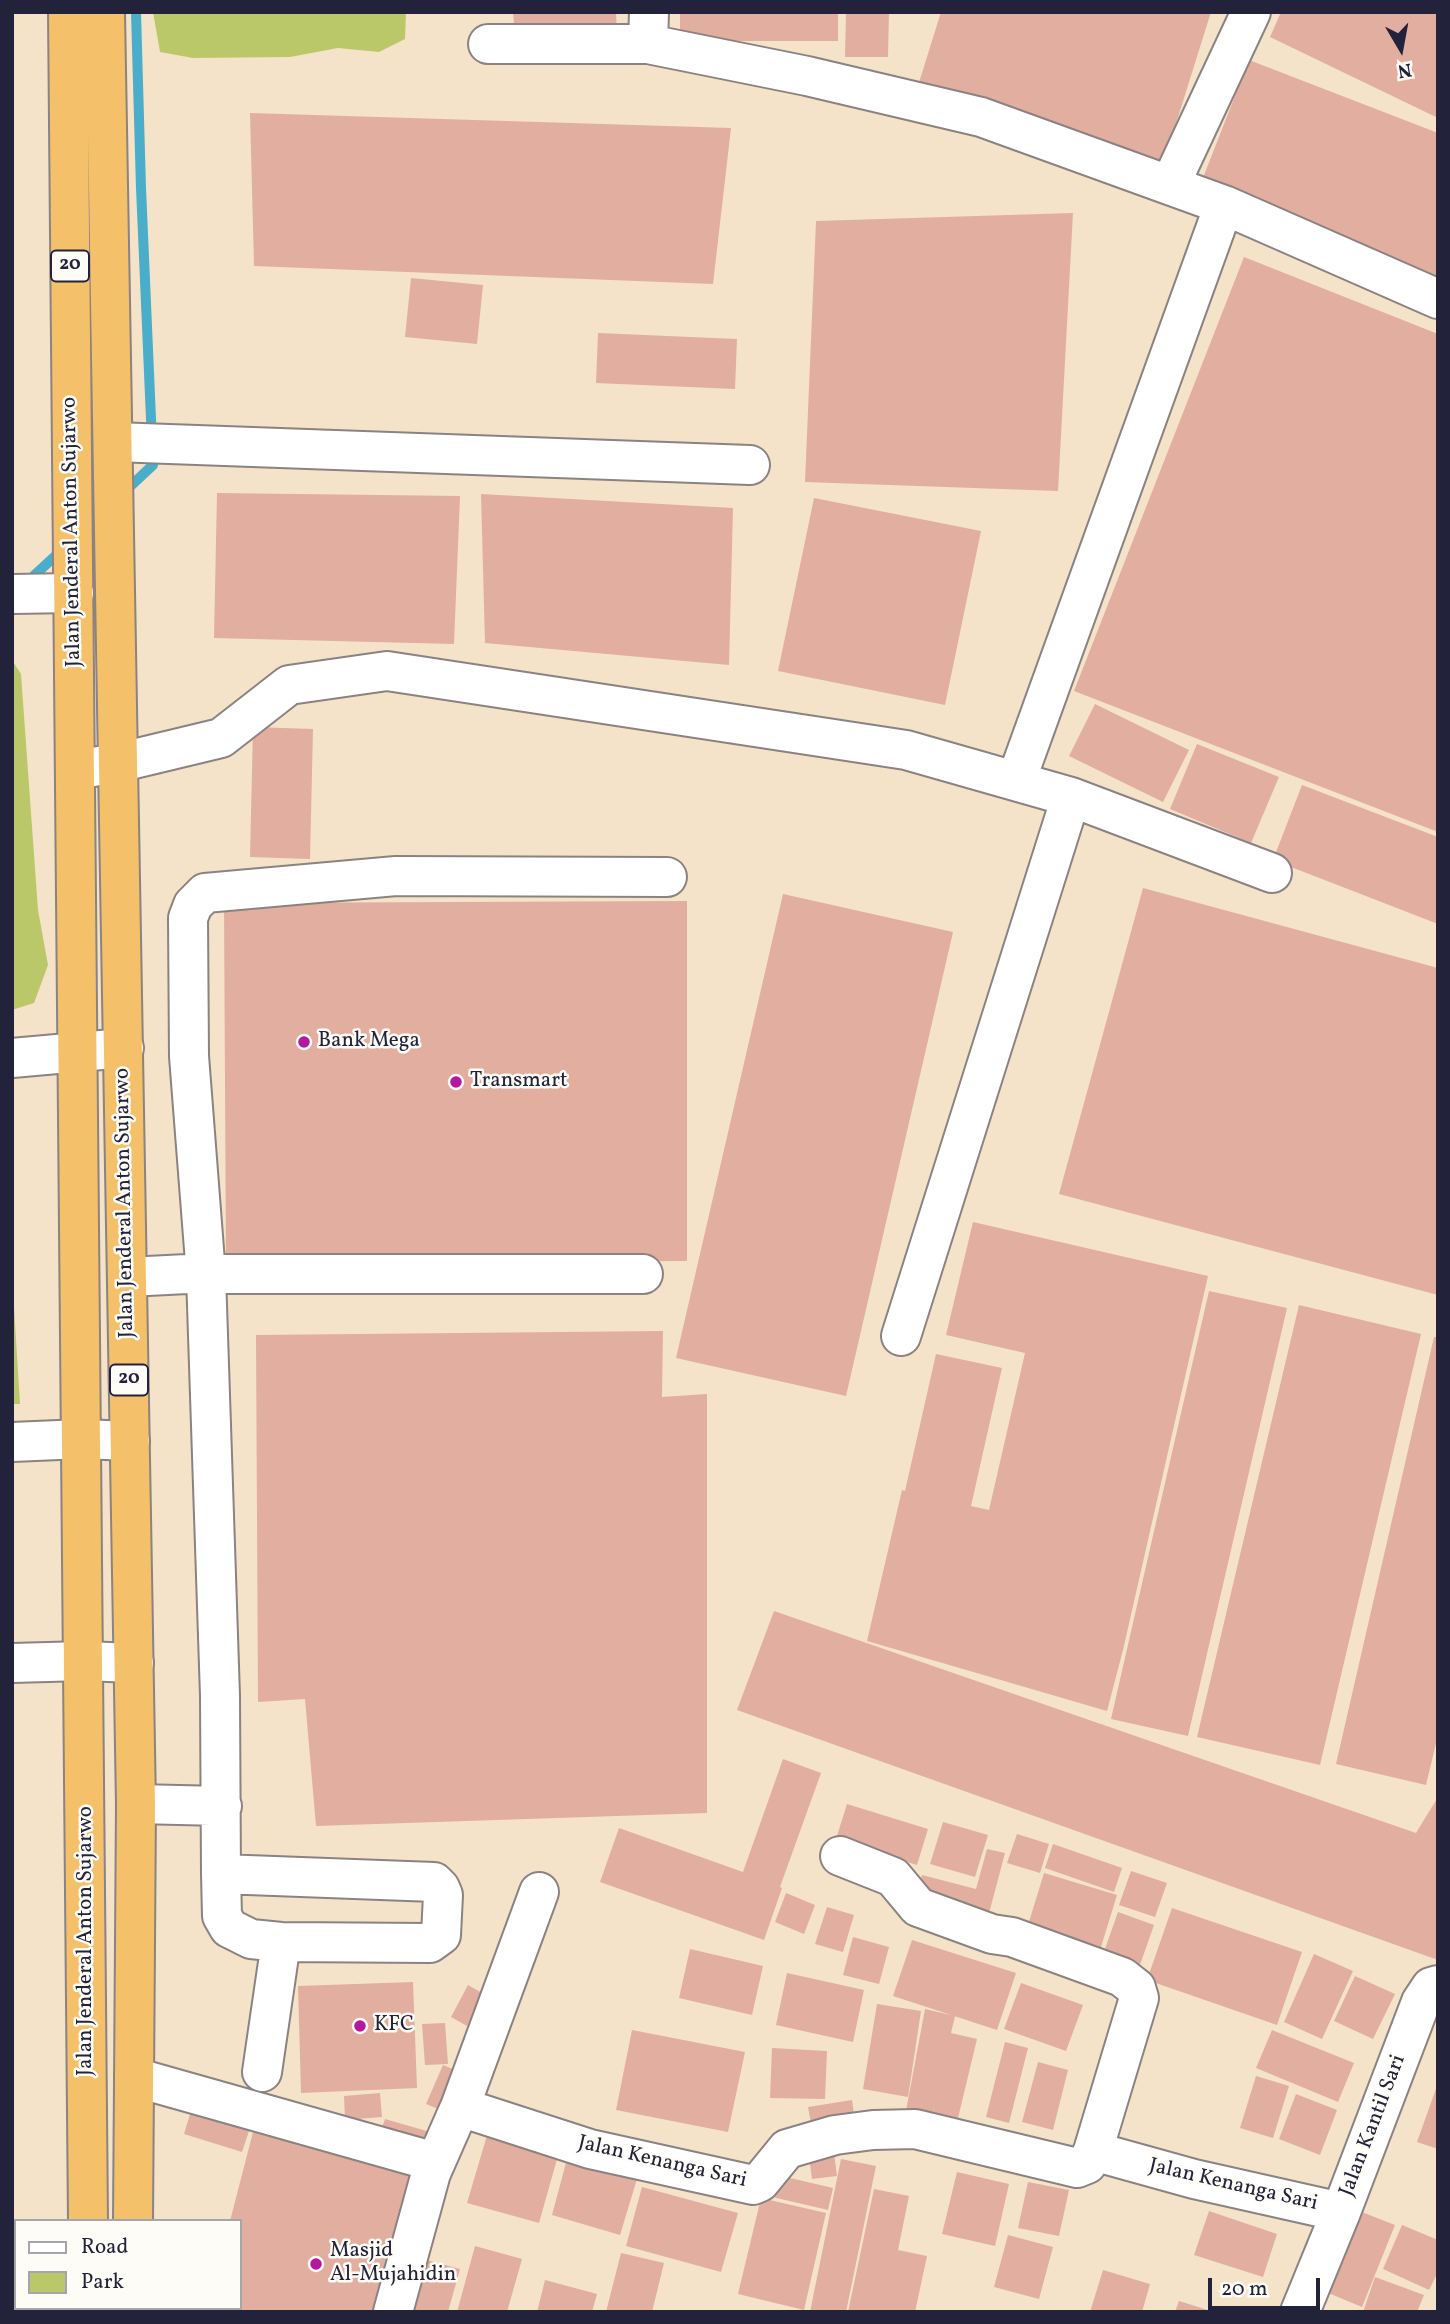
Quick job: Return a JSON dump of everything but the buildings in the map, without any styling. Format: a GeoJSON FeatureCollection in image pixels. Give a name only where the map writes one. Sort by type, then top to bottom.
{"type":"FeatureCollection","features":[{"type":"Feature","properties":{"kind":"highway","name":"Jalan Jenderal Anton Sujarwo"},"geometry":{"type":"LineString","coordinates":[[68,12],[88,2219]]}},
{"type":"Feature","properties":{"kind":"highway","name":"Jalan Jenderal Anton Sujarwo"},"geometry":{"type":"LineString","coordinates":[[105,12],[139,443],[115,490],[117,763],[136,1804],[133,2219]]}},
{"type":"Feature","properties":{"kind":"highway"},"geometry":{"type":"LineString","coordinates":[[73,558],[116,554]]}},
{"type":"Feature","properties":{"kind":"highway"},"geometry":{"type":"LineString","coordinates":[[87,1939],[135,1939]]}},
{"type":"Feature","properties":{"kind":"street"},"geometry":{"type":"LineString","coordinates":[[1170,185],[1251,12]]}},
{"type":"Feature","properties":{"kind":"street"},"geometry":{"type":"LineString","coordinates":[[488,44],[649,28],[807,76],[981,117],[1224,205],[1438,299]]}},
{"type":"Feature","properties":{"kind":"street"},"geometry":{"type":"LineString","coordinates":[[1016,781],[1224,205]]}},
{"type":"Feature","properties":{"kind":"street"},"geometry":{"type":"LineString","coordinates":[[139,443],[750,465]]}},
{"type":"Feature","properties":{"kind":"street"},"geometry":{"type":"LineString","coordinates":[[19,594],[73,558]]}},
{"type":"Feature","properties":{"kind":"street"},"geometry":{"type":"LineString","coordinates":[[75,770],[117,763],[221,737],[289,685],[387,671],[906,750],[1071,797],[1272,873]]}},
{"type":"Feature","properties":{"kind":"street"},"geometry":{"type":"LineString","coordinates":[[901,1336],[1071,797]]}},
{"type":"Feature","properties":{"kind":"street"},"geometry":{"type":"LineString","coordinates":[[221,1874],[434,1882],[443,1895],[441,1935],[430,1943],[281,1942],[251,1939],[229,1928],[222,1916],[221,1874],[222,1806],[206,1275],[189,1056],[188,918],[193,905],[205,893],[396,876],[667,877]]}},
{"type":"Feature","properties":{"kind":"street","name":"Jalan Jenderal Anton Sujarwo"},"geometry":{"type":"LineString","coordinates":[[78,1051],[124,1048]]}},
{"type":"Feature","properties":{"kind":"street"},"geometry":{"type":"LineString","coordinates":[[12,1058],[78,1051]]}},
{"type":"Feature","properties":{"kind":"street"},"geometry":{"type":"LineString","coordinates":[[128,1278],[163,1274],[643,1274]]}},
{"type":"Feature","properties":{"kind":"street"},"geometry":{"type":"LineString","coordinates":[[12,1442],[82,1439],[130,1441]]}},
{"type":"Feature","properties":{"kind":"street"},"geometry":{"type":"LineString","coordinates":[[12,1663],[134,1663]]}},
{"type":"Feature","properties":{"kind":"street"},"geometry":{"type":"LineString","coordinates":[[136,1804],[222,1806]]}},
{"type":"Feature","properties":{"kind":"street"},"geometry":{"type":"LineString","coordinates":[[840,1856],[893,1877],[918,1907],[1110,1972],[1136,1988],[1139,1998],[1093,2151]]}},
{"type":"Feature","properties":{"kind":"street"},"geometry":{"type":"LineString","coordinates":[[393,2312],[435,2162],[460,2107],[539,1892]]}},
{"type":"Feature","properties":{"kind":"street"},"geometry":{"type":"LineString","coordinates":[[262,2072],[281,1942]]}},
{"type":"Feature","properties":{"kind":"street","name":"Jalan Kantil Sari"},"geometry":{"type":"LineString","coordinates":[[1300,2312],[1421,2002],[1431,1987],[1438,1985]]}},
{"type":"Feature","properties":{"kind":"street"},"geometry":{"type":"LineString","coordinates":[[134,2077],[435,2162]]}},
{"type":"Feature","properties":{"kind":"street","name":"Jalan Kenanga Sari"},"geometry":{"type":"LineString","coordinates":[[460,2107],[590,2149],[753,2185],[760,2182],[787,2149],[835,2135],[873,2130],[915,2129],[1077,2168],[1087,2164],[1093,2151],[1194,2179],[1341,2212]]}},
{"type":"Feature","properties":{"kind":"green space"},"geometry":{"type":"Polygon","coordinates":[[[153,12],[406,12],[405,39],[379,52],[338,48],[290,57],[193,58],[160,52],[153,12]]]}},
{"type":"Feature","properties":{"kind":"green space"},"geometry":{"type":"Polygon","coordinates":[[[12,660],[21,674],[38,910],[48,965],[34,1003],[12,1010],[12,660]]]}},
{"type":"Feature","properties":{"kind":"green space"},"geometry":{"type":"Polygon","coordinates":[[[12,1274],[20,1404],[12,1404],[12,1274]]]}},
{"type":"Feature","properties":{"kind":"waterway"},"geometry":{"type":"LineString","coordinates":[[122,494],[153,465],[136,12]]}},
{"type":"Feature","properties":{"kind":"waterway"},"geometry":{"type":"LineString","coordinates":[[27,582],[64,548]]}},
{"type":"Feature","properties":{"kind":"place","name":"Bank Mega"},"geometry":{"type":"Point","coordinates":[304,1042]}},
{"type":"Feature","properties":{"kind":"place","name":"Transmart"},"geometry":{"type":"Point","coordinates":[456,1082]}},
{"type":"Feature","properties":{"kind":"place","name":"KFC"},"geometry":{"type":"Point","coordinates":[360,2026]}},
{"type":"Feature","properties":{"kind":"place","name":"Masjid Al-Mujahidin"},"geometry":{"type":"Point","coordinates":[316,2264]}}]}
